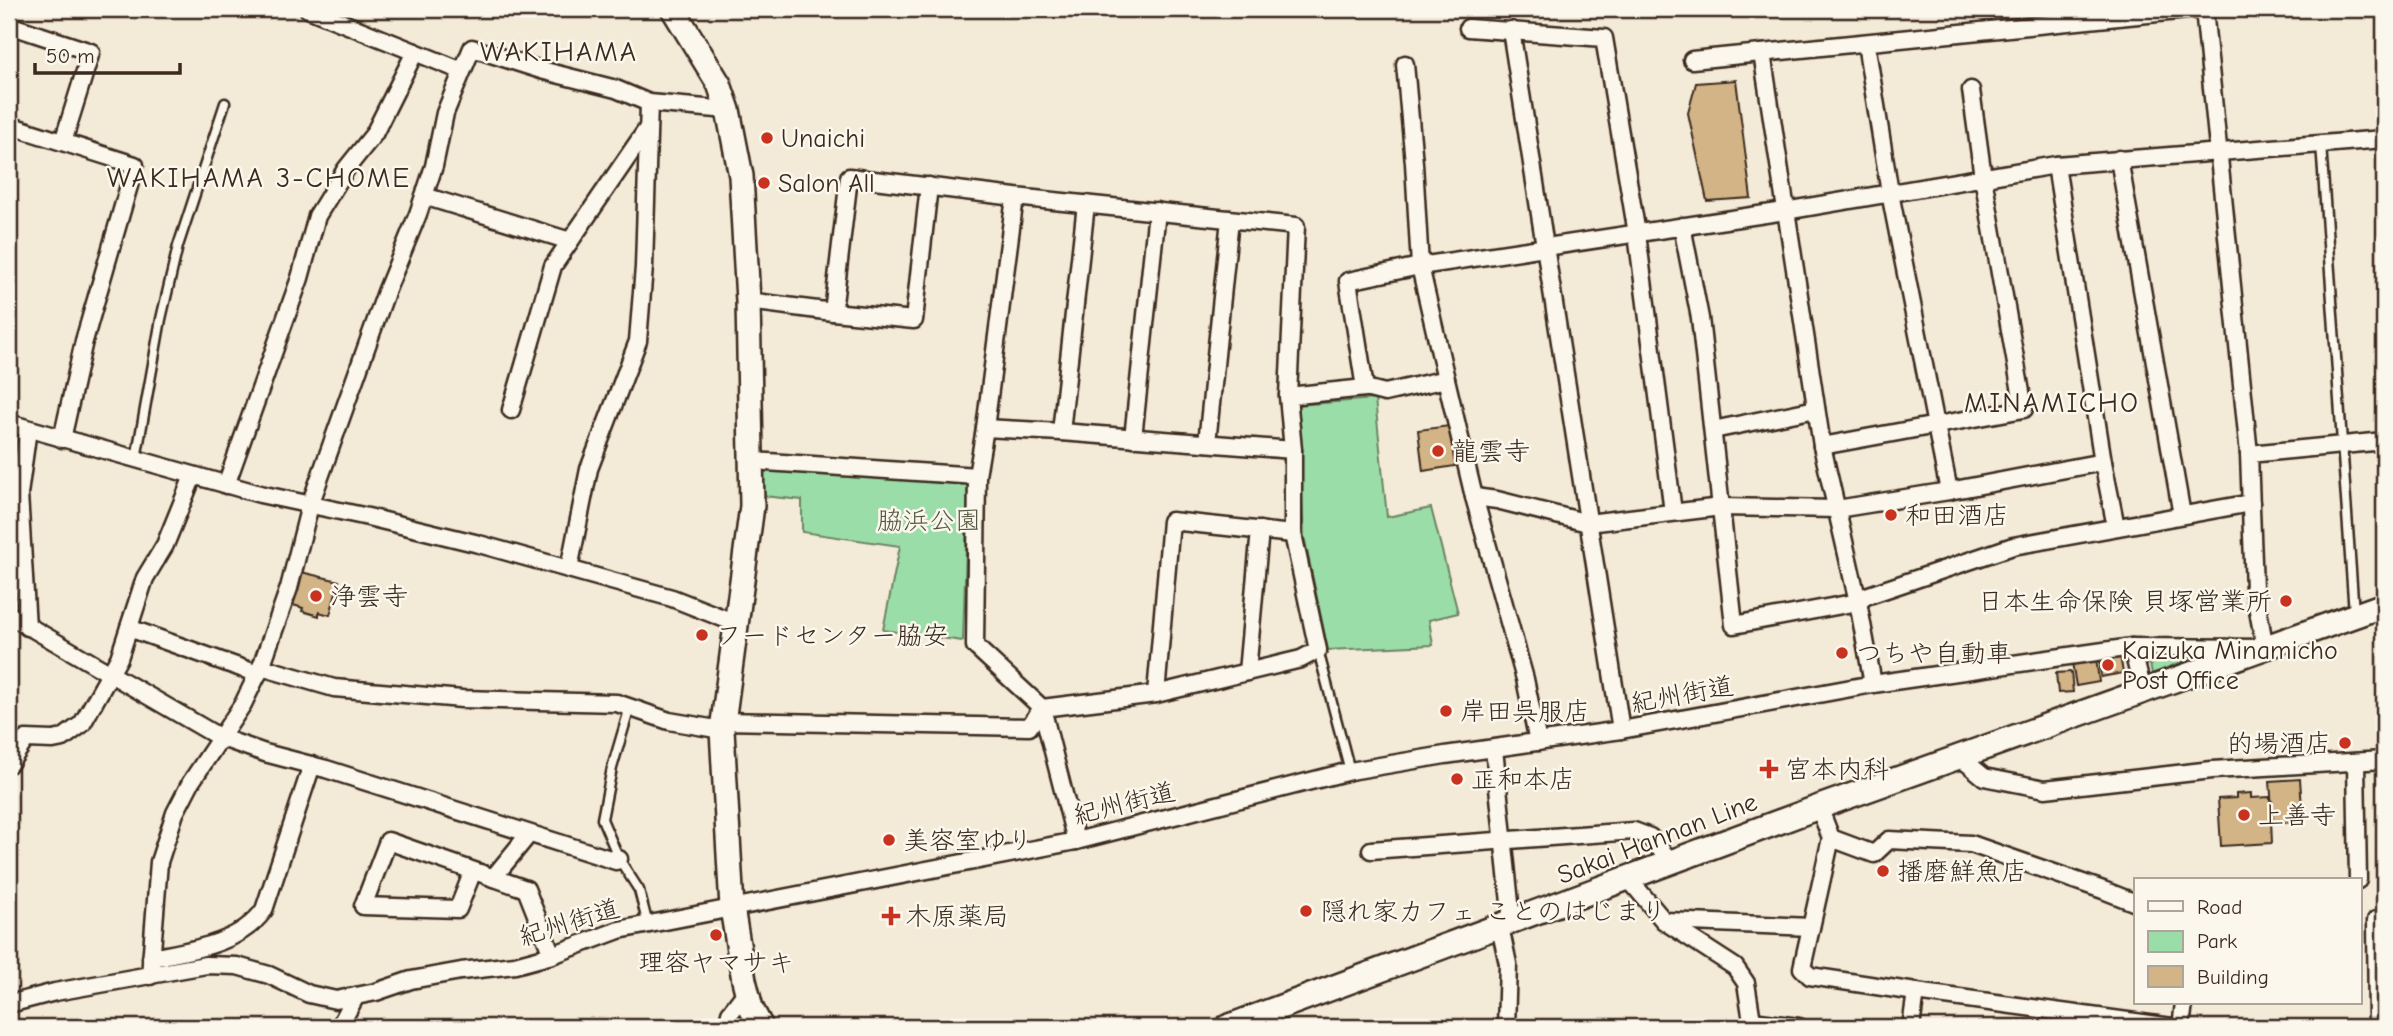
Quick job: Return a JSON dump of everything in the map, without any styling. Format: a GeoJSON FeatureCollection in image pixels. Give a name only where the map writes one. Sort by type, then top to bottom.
{"type":"FeatureCollection","features":[{"type":"Feature","properties":{"kind":"main road"},"geometry":{"type":"LineString","coordinates":[[673,9],[719,84],[741,176],[748,301],[752,506],[722,726],[732,908],[751,1008],[761,1027]]}},
{"type":"Feature","properties":{"kind":"main road","name":"Sakai Hannan Line"},"geometry":{"type":"LineString","coordinates":[[1227,1027],[1819,807],[2384,605]]}},
{"type":"Feature","properties":{"kind":"street"},"geometry":{"type":"LineString","coordinates":[[308,9],[461,71]]}},
{"type":"Feature","properties":{"kind":"street"},"geometry":{"type":"LineString","coordinates":[[1692,60],[2198,9]]}},
{"type":"Feature","properties":{"kind":"street"},"geometry":{"type":"LineString","coordinates":[[2204,9],[2249,454],[2253,589],[2265,648]]}},
{"type":"Feature","properties":{"kind":"street"},"geometry":{"type":"LineString","coordinates":[[9,25],[91,52],[63,142]]}},
{"type":"Feature","properties":{"kind":"street"},"geometry":{"type":"LineString","coordinates":[[1468,28],[1604,38],[1637,234],[1673,512]]}},
{"type":"Feature","properties":{"kind":"street"},"geometry":{"type":"LineString","coordinates":[[1511,30],[1621,730]]}},
{"type":"Feature","properties":{"kind":"street"},"geometry":{"type":"LineString","coordinates":[[1866,43],[1890,193],[1950,491]]}},
{"type":"Feature","properties":{"kind":"street"},"geometry":{"type":"LineString","coordinates":[[150,976],[159,862],[175,813],[219,737],[243,704],[260,671],[289,588],[310,505],[386,292],[424,196],[434,166],[445,113],[472,48],[541,70],[616,89],[649,103],[727,110]]}},
{"type":"Feature","properties":{"kind":"street"},"geometry":{"type":"LineString","coordinates":[[226,485],[300,278],[317,216],[345,169],[374,134],[415,52]]}},
{"type":"Feature","properties":{"kind":"street"},"geometry":{"type":"LineString","coordinates":[[1762,53],[1822,446],[1858,602],[1873,684]]}},
{"type":"Feature","properties":{"kind":"street"},"geometry":{"type":"LineString","coordinates":[[1405,64],[1420,266],[1474,497],[1525,679],[1538,742]]}},
{"type":"Feature","properties":{"kind":"street"},"geometry":{"type":"LineString","coordinates":[[1822,446],[2024,408],[1983,177],[1971,90]]}},
{"type":"Feature","properties":{"kind":"street"},"geometry":{"type":"LineString","coordinates":[[569,569],[589,469],[638,341],[649,103]]}},
{"type":"Feature","properties":{"kind":"street"},"geometry":{"type":"LineString","coordinates":[[9,125],[135,165],[84,341],[62,439]]}},
{"type":"Feature","properties":{"kind":"street"},"geometry":{"type":"LineString","coordinates":[[511,410],[553,266],[648,128]]}},
{"type":"Feature","properties":{"kind":"street"},"geometry":{"type":"LineString","coordinates":[[1364,388],[1349,281],[1420,266],[1785,211],[2056,165],[2384,139]]}},
{"type":"Feature","properties":{"kind":"street"},"geometry":{"type":"LineString","coordinates":[[2119,159],[2182,515]]}},
{"type":"Feature","properties":{"kind":"street"},"geometry":{"type":"LineString","coordinates":[[2056,165],[2103,462],[2116,527]]}},
{"type":"Feature","properties":{"kind":"street"},"geometry":{"type":"LineString","coordinates":[[129,628],[260,671],[334,688],[462,699],[617,703],[669,721],[722,726],[1029,727],[1042,708],[1156,694],[1301,659],[1318,650],[1293,534],[1293,450],[1288,396],[1296,226],[849,177],[834,312]]}},
{"type":"Feature","properties":{"kind":"street"},"geometry":{"type":"LineString","coordinates":[[748,301],[914,320],[929,186]]}},
{"type":"Feature","properties":{"kind":"street"},"geometry":{"type":"LineString","coordinates":[[424,196],[570,241]]}},
{"type":"Feature","properties":{"kind":"street"},"geometry":{"type":"LineString","coordinates":[[1015,197],[977,476],[975,646],[1042,708],[1076,841]]}},
{"type":"Feature","properties":{"kind":"street"},"geometry":{"type":"LineString","coordinates":[[1061,432],[1086,204]]}},
{"type":"Feature","properties":{"kind":"street"},"geometry":{"type":"LineString","coordinates":[[1133,438],[1157,211]]}},
{"type":"Feature","properties":{"kind":"street"},"geometry":{"type":"LineString","coordinates":[[1207,443],[1230,219]]}},
{"type":"Feature","properties":{"kind":"street"},"geometry":{"type":"LineString","coordinates":[[1682,226],[1700,318],[1734,625],[1858,602],[1866,596],[2013,545],[2251,503]]}},
{"type":"Feature","properties":{"kind":"street"},"geometry":{"type":"LineString","coordinates":[[1288,396],[1364,388],[1385,393],[1446,379]]}},
{"type":"Feature","properties":{"kind":"street"},"geometry":{"type":"LineString","coordinates":[[1713,430],[1816,409]]}},
{"type":"Feature","properties":{"kind":"street"},"geometry":{"type":"LineString","coordinates":[[9,423],[193,477],[466,541],[672,597],[738,624]]}},
{"type":"Feature","properties":{"kind":"street"},"geometry":{"type":"LineString","coordinates":[[985,428],[1293,450]]}},
{"type":"Feature","properties":{"kind":"street"},"geometry":{"type":"LineString","coordinates":[[27,626],[19,494],[28,429]]}},
{"type":"Feature","properties":{"kind":"street"},"geometry":{"type":"LineString","coordinates":[[2249,454],[2384,441]]}},
{"type":"Feature","properties":{"kind":"street"},"geometry":{"type":"LineString","coordinates":[[752,461],[977,476]]}},
{"type":"Feature","properties":{"kind":"street"},"geometry":{"type":"LineString","coordinates":[[1474,497],[1497,500],[1588,523],[1721,507],[1837,509],[2103,462]]}},
{"type":"Feature","properties":{"kind":"street"},"geometry":{"type":"LineString","coordinates":[[9,764],[26,739],[63,738],[82,724],[119,658],[145,578],[165,545],[193,477]]}},
{"type":"Feature","properties":{"kind":"street"},"geometry":{"type":"LineString","coordinates":[[1156,694],[1171,521],[1293,534]]}},
{"type":"Feature","properties":{"kind":"street"},"geometry":{"type":"LineString","coordinates":[[1247,672],[1261,530]]}},
{"type":"Feature","properties":{"kind":"street"},"geometry":{"type":"LineString","coordinates":[[9,615],[219,737],[435,802],[616,861],[619,859]]}},
{"type":"Feature","properties":{"kind":"street"},"geometry":{"type":"LineString","coordinates":[[2133,647],[2143,692]]}},
{"type":"Feature","properties":{"kind":"street","name":"紀州街道"},"geometry":{"type":"LineString","coordinates":[[9,1004],[55,992],[206,965],[237,966],[270,975],[309,994],[336,1000],[376,992],[411,980],[515,965],[552,955],[619,930],[1076,841],[1350,771],[1621,730],[1873,684],[2133,647],[2265,648]]}},
{"type":"Feature","properties":{"kind":"street"},"geometry":{"type":"LineString","coordinates":[[1494,749],[1504,840],[1508,964],[1506,1027]]}},
{"type":"Feature","properties":{"kind":"street"},"geometry":{"type":"LineString","coordinates":[[1961,758],[1984,778],[2045,789],[2212,771],[2384,760]]}},
{"type":"Feature","properties":{"kind":"street"},"geometry":{"type":"LineString","coordinates":[[2356,762],[2358,878]]}},
{"type":"Feature","properties":{"kind":"street"},"geometry":{"type":"LineString","coordinates":[[151,958],[202,948],[237,934],[264,910],[312,765]]}},
{"type":"Feature","properties":{"kind":"street"},"geometry":{"type":"LineString","coordinates":[[1819,807],[1831,838],[1802,968],[1810,976],[2172,1027]]}},
{"type":"Feature","properties":{"kind":"street"},"geometry":{"type":"LineString","coordinates":[[1371,850],[1634,831],[1650,837],[1672,863]]}},
{"type":"Feature","properties":{"kind":"street"},"geometry":{"type":"LineString","coordinates":[[494,878],[528,834]]}},
{"type":"Feature","properties":{"kind":"street"},"geometry":{"type":"LineString","coordinates":[[1831,838],[1874,854],[1889,840],[1971,844],[2134,902]]}},
{"type":"Feature","properties":{"kind":"street"},"geometry":{"type":"LineString","coordinates":[[473,871],[458,909],[363,906],[388,841],[526,889],[552,955]]}},
{"type":"Feature","properties":{"kind":"street"},"geometry":{"type":"LineString","coordinates":[[1628,878],[1664,921],[1735,967],[1746,983],[1753,1024],[1799,1027]]}},
{"type":"Feature","properties":{"kind":"street"},"geometry":{"type":"LineString","coordinates":[[2362,916],[2380,920],[2377,1027]]}},
{"type":"Feature","properties":{"kind":"street"},"geometry":{"type":"LineString","coordinates":[[1664,921],[1811,927]]}},
{"type":"Feature","properties":{"kind":"street"},"geometry":{"type":"LineString","coordinates":[[727,1027],[730,1013],[747,991]]}},
{"type":"Feature","properties":{"kind":"street"},"geometry":{"type":"LineString","coordinates":[[1911,1027],[1916,992]]}},
{"type":"Feature","properties":{"kind":"street"},"geometry":{"type":"LineString","coordinates":[[339,1027],[356,996]]}},
{"type":"Feature","properties":{"kind":"street"},"geometry":{"type":"LineString","coordinates":[[2181,1027],[2185,1004]]}},
{"type":"Feature","properties":{"kind":"lane"},"geometry":{"type":"LineString","coordinates":[[136,460],[161,319],[178,246],[225,103]]}},
{"type":"Feature","properties":{"kind":"lane"},"geometry":{"type":"LineString","coordinates":[[2321,144],[2355,616]]}},
{"type":"Feature","properties":{"kind":"lane"},"geometry":{"type":"LineString","coordinates":[[1318,650],[1350,771]]}},
{"type":"Feature","properties":{"kind":"lane"},"geometry":{"type":"LineString","coordinates":[[630,707],[612,768],[602,819],[619,859],[639,890],[648,925]]}},
{"type":"Feature","properties":{"kind":"green space"},"geometry":{"type":"Polygon","coordinates":[[[1375,399],[1387,517],[1431,508],[1458,613],[1429,620],[1433,645],[1328,650],[1304,536],[1297,405],[1375,399]]]}},
{"type":"Feature","properties":{"kind":"green space","name":"脇浜公園"},"geometry":{"type":"Polygon","coordinates":[[[761,468],[968,484],[963,641],[883,630],[900,546],[802,532],[802,500],[763,496],[761,468]]]}},
{"type":"Feature","properties":{"kind":"green space"},"geometry":{"type":"Polygon","coordinates":[[[2181,652],[2184,661],[2152,674],[2148,655],[2181,652]]]}},
{"type":"Feature","properties":{"kind":"building"},"geometry":{"type":"Polygon","coordinates":[[[1736,80],[1751,198],[1707,201],[1688,113],[1696,83],[1736,80]]]}},
{"type":"Feature","properties":{"kind":"building"},"geometry":{"type":"Polygon","coordinates":[[[1449,426],[1455,466],[1423,471],[1418,430],[1449,426]]]}},
{"type":"Feature","properties":{"kind":"building"},"geometry":{"type":"Polygon","coordinates":[[[301,572],[339,581],[330,615],[319,612],[319,616],[293,605],[301,572]]]}},
{"type":"Feature","properties":{"kind":"building"},"geometry":{"type":"Polygon","coordinates":[[[2120,655],[2123,673],[2101,677],[2099,658],[2120,655]]]}},
{"type":"Feature","properties":{"kind":"building"},"geometry":{"type":"Polygon","coordinates":[[[2096,658],[2099,682],[2076,686],[2072,662],[2096,658]]]}},
{"type":"Feature","properties":{"kind":"building"},"geometry":{"type":"Polygon","coordinates":[[[2071,672],[2073,692],[2058,693],[2056,673],[2071,672]]]}},
{"type":"Feature","properties":{"kind":"building"},"geometry":{"type":"Polygon","coordinates":[[[2300,779],[2303,822],[2273,823],[2270,781],[2300,779]]]}},
{"type":"Feature","properties":{"kind":"building"},"geometry":{"type":"Polygon","coordinates":[[[2251,793],[2251,798],[2270,797],[2272,843],[2221,846],[2218,799],[2236,798],[2236,794],[2251,793]]]}},
{"type":"Feature","properties":{"kind":"place","name":"Unaichi"},"geometry":{"type":"Point","coordinates":[767,138]}},
{"type":"Feature","properties":{"kind":"place","name":"Salon All"},"geometry":{"type":"Point","coordinates":[764,183]}},
{"type":"Feature","properties":{"kind":"place","name":"龍雲寺"},"geometry":{"type":"Point","coordinates":[1438,451]}},
{"type":"Feature","properties":{"kind":"place","name":"和田酒店"},"geometry":{"type":"Point","coordinates":[1891,515]}},
{"type":"Feature","properties":{"kind":"place","name":"浄雲寺"},"geometry":{"type":"Point","coordinates":[316,596]}},
{"type":"Feature","properties":{"kind":"place","name":"日本生命保険 貝塚営業所"},"geometry":{"type":"Point","coordinates":[2286,601]}},
{"type":"Feature","properties":{"kind":"place","name":"フードセンター脇安"},"geometry":{"type":"Point","coordinates":[702,635]}},
{"type":"Feature","properties":{"kind":"place","name":"つちや自動車"},"geometry":{"type":"Point","coordinates":[1842,653]}},
{"type":"Feature","properties":{"kind":"place","name":"Kaizuka Minamicho Post Office"},"geometry":{"type":"Point","coordinates":[2108,665]}},
{"type":"Feature","properties":{"kind":"place","name":"岸田呉服店"},"geometry":{"type":"Point","coordinates":[1446,711]}},
{"type":"Feature","properties":{"kind":"place","name":"的場酒店"},"geometry":{"type":"Point","coordinates":[2345,743]}},
{"type":"Feature","properties":{"kind":"place","name":"宮本内科"},"geometry":{"type":"Point","coordinates":[1769,769]}},
{"type":"Feature","properties":{"kind":"place","name":"正和本店"},"geometry":{"type":"Point","coordinates":[1457,779]}},
{"type":"Feature","properties":{"kind":"place","name":"上善寺"},"geometry":{"type":"Point","coordinates":[2244,815]}},
{"type":"Feature","properties":{"kind":"place","name":"美容室ゆり"},"geometry":{"type":"Point","coordinates":[889,840]}},
{"type":"Feature","properties":{"kind":"place","name":"播磨鮮魚店"},"geometry":{"type":"Point","coordinates":[1883,871]}},
{"type":"Feature","properties":{"kind":"place","name":"隠れ家カフェ ことのはじまり"},"geometry":{"type":"Point","coordinates":[1306,911]}},
{"type":"Feature","properties":{"kind":"place","name":"木原薬局"},"geometry":{"type":"Point","coordinates":[891,916]}},
{"type":"Feature","properties":{"kind":"place","name":"理容ヤマサキ"},"geometry":{"type":"Point","coordinates":[716,935]}},
{"type":"Feature","properties":{"kind":"district","name":"WAKIHAMA"},"geometry":{"type":"Point","coordinates":[559,51]}},
{"type":"Feature","properties":{"kind":"district","name":"WAKIHAMA 3-CHOME"},"geometry":{"type":"Point","coordinates":[259,177]}},
{"type":"Feature","properties":{"kind":"district","name":"MINAMICHO"},"geometry":{"type":"Point","coordinates":[2052,402]}}]}
